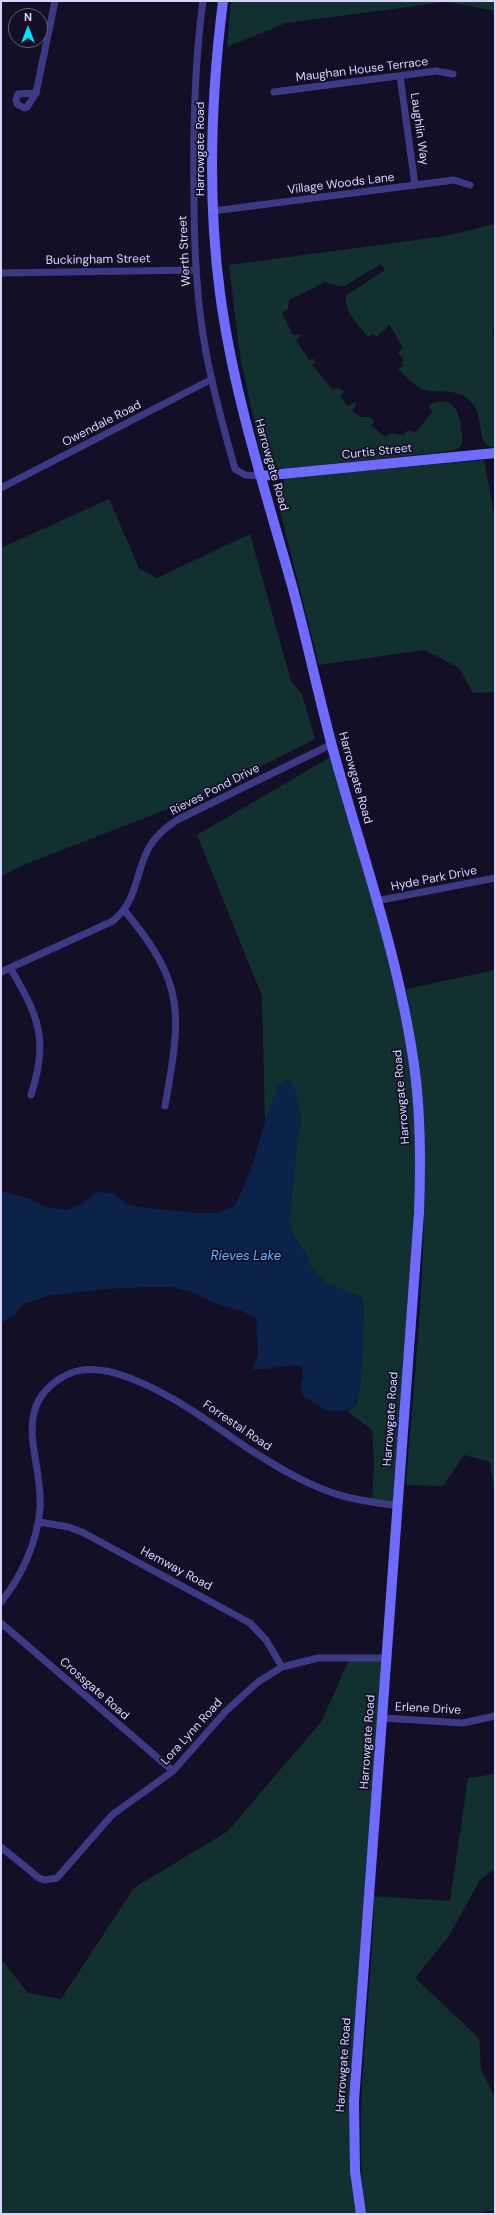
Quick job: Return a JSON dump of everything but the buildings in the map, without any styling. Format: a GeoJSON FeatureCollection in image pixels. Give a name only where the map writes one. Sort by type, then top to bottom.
{"type":"FeatureCollection","features":[{"type":"Feature","properties":{"kind":"main road","name":"Harrowgate Road"},"geometry":{"type":"LineString","coordinates":[[223,1],[213,105],[213,211],[220,292],[226,338],[240,403],[292,587],[332,744],[376,901],[406,1017],[414,1061],[419,1119],[419,1214],[354,2101],[355,2171],[362,2214]]}},
{"type":"Feature","properties":{"kind":"main road","name":"Curtis Street"},"geometry":{"type":"LineString","coordinates":[[261,476],[495,453]]}},
{"type":"Feature","properties":{"kind":"street"},"geometry":{"type":"LineString","coordinates":[[36,93],[55,1]]}},
{"type":"Feature","properties":{"kind":"street","name":"Werth Street"},"geometry":{"type":"LineString","coordinates":[[203,1],[196,52],[194,95],[193,154],[196,270],[206,351],[235,469],[245,475],[261,476]]}},
{"type":"Feature","properties":{"kind":"street","name":"Maughan House Terrace"},"geometry":{"type":"LineString","coordinates":[[274,92],[436,71],[453,74]]}},
{"type":"Feature","properties":{"kind":"street","name":"Laughlin Way"},"geometry":{"type":"LineString","coordinates":[[400,76],[415,185]]}},
{"type":"Feature","properties":{"kind":"street","name":"Village Woods Lane"},"geometry":{"type":"LineString","coordinates":[[213,211],[454,180],[470,185]]}},
{"type":"Feature","properties":{"kind":"street","name":"Buckingham Street"},"geometry":{"type":"LineString","coordinates":[[1,273],[196,270]]}},
{"type":"Feature","properties":{"kind":"street","name":"Owendale Road"},"geometry":{"type":"LineString","coordinates":[[1,488],[212,379]]}},
{"type":"Feature","properties":{"kind":"street","name":"Rieves Pond Drive"},"geometry":{"type":"LineString","coordinates":[[1,972],[104,927],[124,910],[134,893],[144,856],[150,846],[167,827],[177,820],[332,744]]}},
{"type":"Feature","properties":{"kind":"street","name":"Hyde Park Drive"},"geometry":{"type":"LineString","coordinates":[[376,901],[495,878]]}},
{"type":"Feature","properties":{"kind":"street"},"geometry":{"type":"LineString","coordinates":[[124,910],[160,959],[174,996],[177,1027],[165,1106]]}},
{"type":"Feature","properties":{"kind":"street"},"geometry":{"type":"LineString","coordinates":[[10,968],[34,1014],[40,1032],[41,1060],[31,1095]]}},
{"type":"Feature","properties":{"kind":"street","name":"Forrestal Road"},"geometry":{"type":"LineString","coordinates":[[1,1602],[21,1572],[32,1547],[39,1522],[40,1495],[31,1432],[32,1418],[42,1395],[55,1381],[64,1376],[85,1369],[96,1369],[120,1374],[188,1407],[272,1463],[323,1489],[360,1500],[398,1506]]}},
{"type":"Feature","properties":{"kind":"street","name":"Hemway Road"},"geometry":{"type":"LineString","coordinates":[[39,1522],[54,1524],[84,1532],[250,1623],[266,1640],[282,1666]]}},
{"type":"Feature","properties":{"kind":"street","name":"Crossgate Road"},"geometry":{"type":"LineString","coordinates":[[1,1623],[173,1771]]}},
{"type":"Feature","properties":{"kind":"street","name":"Lora Lynn Road"},"geometry":{"type":"LineString","coordinates":[[1,1847],[44,1880],[51,1880],[62,1875],[112,1815],[173,1771],[239,1698],[258,1682],[282,1666],[318,1658],[386,1658]]}},
{"type":"Feature","properties":{"kind":"street","name":"Erlene Drive"},"geometry":{"type":"LineString","coordinates":[[383,1718],[463,1723],[495,1716]]}},
{"type":"Feature","properties":{"kind":"green space"},"geometry":{"type":"Polygon","coordinates":[[[231,1],[495,1],[495,17],[492,10],[446,2],[286,23],[227,47],[231,1]]]}},
{"type":"Feature","properties":{"kind":"green space"},"geometry":{"type":"Polygon","coordinates":[[[495,224],[495,328],[492,329],[495,342],[495,448],[484,442],[475,408],[466,397],[461,394],[450,392],[422,389],[414,384],[398,369],[403,366],[402,363],[404,361],[398,352],[403,348],[390,325],[376,337],[374,334],[368,337],[352,318],[347,306],[347,295],[385,270],[381,264],[345,286],[337,286],[325,282],[289,300],[288,309],[282,313],[293,335],[300,334],[301,336],[296,340],[309,360],[315,359],[315,363],[312,365],[333,390],[338,387],[344,391],[340,397],[348,406],[355,402],[356,406],[352,410],[360,417],[371,417],[374,421],[371,426],[386,437],[390,433],[403,435],[408,430],[415,433],[433,411],[429,408],[430,404],[438,402],[450,403],[454,406],[459,417],[462,435],[461,446],[452,451],[282,469],[266,464],[262,458],[240,356],[229,265],[446,236],[495,224]]]}},
{"type":"Feature","properties":{"kind":"green space"},"geometry":{"type":"Polygon","coordinates":[[[484,460],[495,518],[495,692],[473,693],[459,668],[425,650],[319,665],[275,491],[286,478],[484,460]]]}},
{"type":"Feature","properties":{"kind":"green space"},"geometry":{"type":"Polygon","coordinates":[[[109,499],[139,568],[157,578],[250,534],[291,681],[302,694],[315,739],[201,796],[21,866],[1,876],[1,548],[109,499]]]}},
{"type":"Feature","properties":{"kind":"green space"},"geometry":{"type":"Polygon","coordinates":[[[334,755],[406,1017],[420,1176],[398,1506],[372,1502],[374,1462],[372,1430],[347,1411],[357,1405],[361,1378],[364,1303],[361,1297],[326,1283],[311,1268],[308,1257],[294,1237],[289,1222],[298,1134],[301,1119],[279,1085],[265,1121],[262,996],[197,835],[334,755]]]}},
{"type":"Feature","properties":{"kind":"green space"},"geometry":{"type":"Polygon","coordinates":[[[495,970],[495,1496],[490,1462],[464,1455],[443,1486],[406,1485],[421,1299],[424,1237],[424,1174],[422,1112],[416,1050],[406,989],[495,970]]]}},
{"type":"Feature","properties":{"kind":"green space"},"geometry":{"type":"Polygon","coordinates":[[[350,1658],[386,1658],[354,2101],[361,2214],[1,2214],[1,1959],[28,1993],[61,1999],[134,1888],[228,1831],[321,1722],[350,1658]]]}},
{"type":"Feature","properties":{"kind":"green space"},"geometry":{"type":"Polygon","coordinates":[[[495,1774],[495,1869],[480,1880],[449,1936],[415,1978],[479,2038],[481,2069],[495,2098],[495,2210],[473,2214],[366,2214],[362,2176],[361,2109],[374,1896],[450,1901],[468,1778],[495,1774]]]}},
{"type":"Feature","properties":{"kind":"water","name":"Rieves Lake"},"geometry":{"type":"Polygon","coordinates":[[[290,1079],[296,1090],[301,1119],[298,1134],[289,1222],[294,1237],[308,1257],[311,1268],[326,1283],[361,1297],[364,1303],[361,1378],[357,1405],[345,1410],[334,1411],[317,1405],[302,1393],[301,1386],[303,1373],[300,1366],[252,1369],[258,1355],[256,1319],[242,1311],[214,1303],[192,1292],[170,1287],[150,1287],[104,1289],[47,1296],[22,1305],[15,1315],[1,1323],[1,1191],[30,1199],[45,1207],[67,1210],[84,1203],[93,1194],[100,1192],[114,1193],[127,1204],[139,1207],[197,1213],[216,1213],[234,1206],[251,1169],[265,1121],[279,1085],[290,1079]]]}}]}
